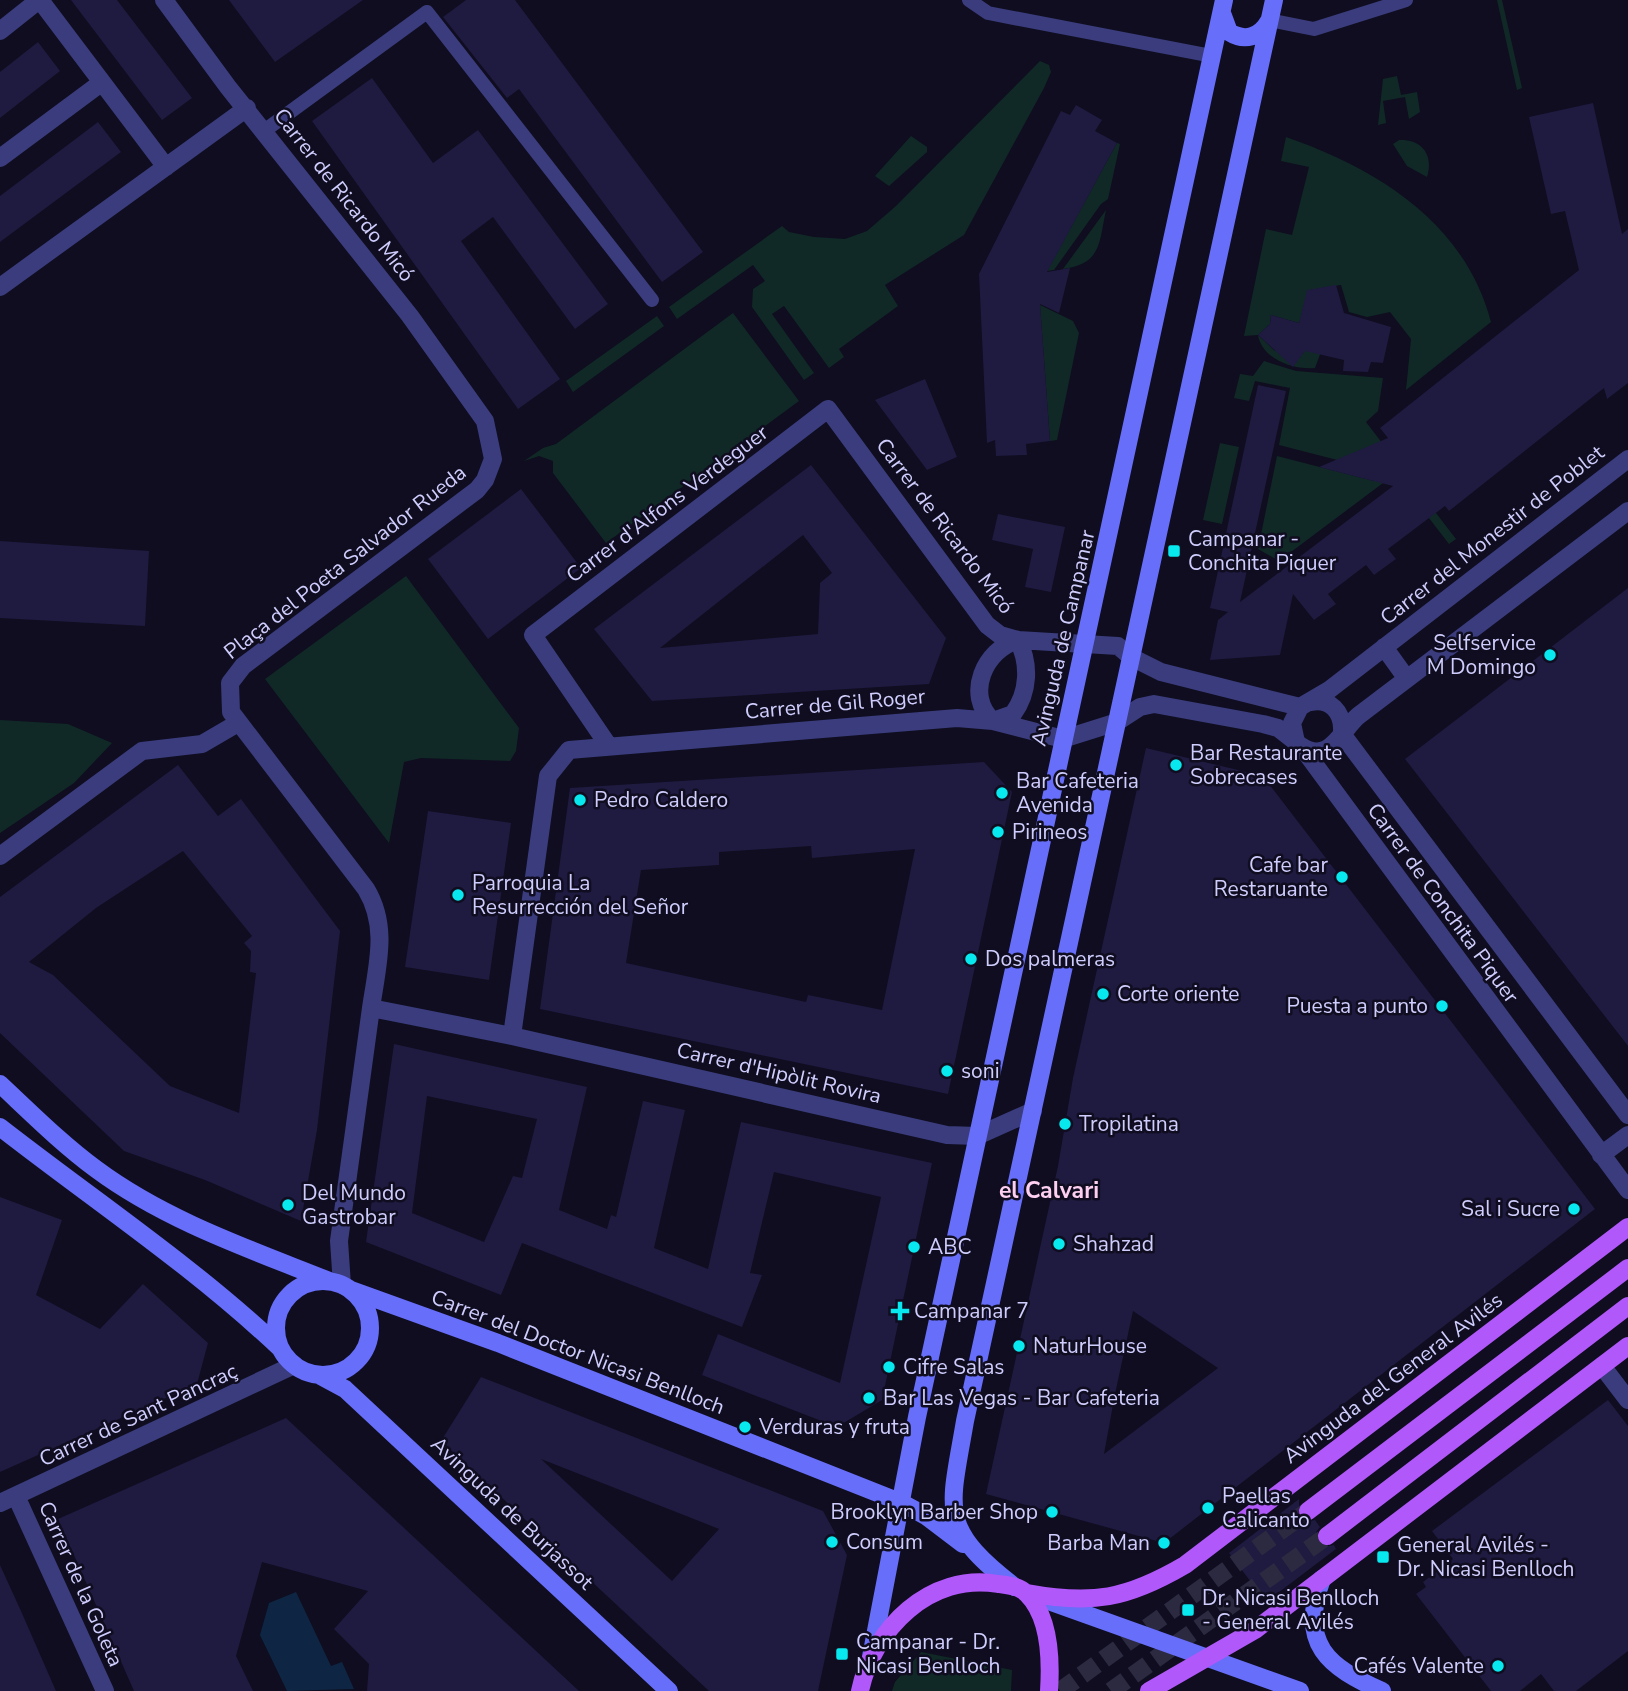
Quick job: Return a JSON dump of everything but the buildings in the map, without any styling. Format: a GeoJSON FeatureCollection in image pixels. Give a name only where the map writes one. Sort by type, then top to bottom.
{"type":"FeatureCollection","features":[{"type":"Feature","properties":{"kind":"main road"},"geometry":{"type":"LineString","coordinates":[[1224,3],[1224,25],[1236,36],[1252,37],[1265,28],[1269,20],[1264,0]]}},
{"type":"Feature","properties":{"kind":"main road"},"geometry":{"type":"LineString","coordinates":[[1049,1691],[1047,1643],[1040,1616],[1021,1590],[974,1553],[956,1523],[954,1491],[965,1421],[1274,0]]}},
{"type":"Feature","properties":{"kind":"main road","name":"Avinguda de Campanar"},"geometry":{"type":"LineString","coordinates":[[860,1691],[871,1657],[900,1502],[977,1136],[1224,3]]}},
{"type":"Feature","properties":{"kind":"main road"},"geometry":{"type":"LineString","coordinates":[[0,1084],[65,1144],[142,1198],[190,1223],[342,1286],[368,1313],[371,1329],[368,1345],[360,1358],[348,1369],[319,1375],[294,1365],[280,1348],[174,1255],[90,1196],[0,1127]]}},
{"type":"Feature","properties":{"kind":"main road","name":"Avinguda del General Avilés"},"geometry":{"type":"LineString","coordinates":[[1021,1590],[1067,1600],[1100,1600],[1154,1584],[1185,1565],[1628,1227]]}},
{"type":"Feature","properties":{"kind":"main road"},"geometry":{"type":"LineString","coordinates":[[1308,1511],[1628,1268]]}},
{"type":"Feature","properties":{"kind":"main road"},"geometry":{"type":"LineString","coordinates":[[280,1348],[277,1317],[286,1299],[304,1285],[342,1286]]}},
{"type":"Feature","properties":{"kind":"main road","name":"Carrer del Doctor Nicasi Benlloch"},"geometry":{"type":"LineString","coordinates":[[342,1286],[498,1343],[900,1502],[926,1516],[974,1553]]}},
{"type":"Feature","properties":{"kind":"main road"},"geometry":{"type":"LineString","coordinates":[[1327,1536],[1628,1306]]}},
{"type":"Feature","properties":{"kind":"main road"},"geometry":{"type":"LineString","coordinates":[[1149,1691],[1255,1630],[1628,1346]]}},
{"type":"Feature","properties":{"kind":"main road","name":"Avinguda de Burjassot"},"geometry":{"type":"LineString","coordinates":[[319,1375],[345,1389],[669,1691]]}},
{"type":"Feature","properties":{"kind":"main road"},"geometry":{"type":"LineString","coordinates":[[1322,1579],[1315,1610],[1319,1645],[1327,1658],[1345,1675],[1382,1691]]}},
{"type":"Feature","properties":{"kind":"main road","name":"Avinguda de Campanar"},"geometry":{"type":"LineString","coordinates":[[871,1657],[886,1630],[927,1598],[967,1584],[986,1582],[1021,1590]]}},
{"type":"Feature","properties":{"kind":"main road"},"geometry":{"type":"LineString","coordinates":[[1021,1590],[1300,1691]]}},
{"type":"Feature","properties":{"kind":"street"},"geometry":{"type":"LineString","coordinates":[[0,31],[39,0],[166,167]]}},
{"type":"Feature","properties":{"kind":"street","name":"Carrer de Ricardo Micó"},"geometry":{"type":"LineString","coordinates":[[164,0],[410,316],[485,421]]}},
{"type":"Feature","properties":{"kind":"street"},"geometry":{"type":"LineString","coordinates":[[0,158],[101,83]]}},
{"type":"Feature","properties":{"kind":"street"},"geometry":{"type":"LineString","coordinates":[[0,287],[247,108]]}},
{"type":"Feature","properties":{"kind":"street","name":"Carrer de Ricardo Micó"},"geometry":{"type":"LineString","coordinates":[[828,409],[987,625],[1000,635],[1017,640],[1085,644]]}},
{"type":"Feature","properties":{"kind":"street","name":"Carrer d'Alfons Verdeguer"},"geometry":{"type":"LineString","coordinates":[[608,745],[533,635],[828,409]]}},
{"type":"Feature","properties":{"kind":"street","name":"Plaça del Poeta Salvador Rueda"},"geometry":{"type":"LineString","coordinates":[[342,1286],[340,1241],[380,945],[377,908],[366,889],[238,723],[231,712],[230,683],[243,666],[485,480],[493,459],[485,421]]}},
{"type":"Feature","properties":{"kind":"street","name":"Carrer del Monestir de Poblet"},"geometry":{"type":"LineString","coordinates":[[1306,705],[1628,458]]}},
{"type":"Feature","properties":{"kind":"street"},"geometry":{"type":"LineString","coordinates":[[1306,705],[1292,723],[1299,744],[1311,751],[1326,750],[1337,742],[1342,732],[1407,679],[1628,511]]}},
{"type":"Feature","properties":{"kind":"street","name":"Avinguda de Campanar"},"geometry":{"type":"LineString","coordinates":[[1017,640],[1026,665],[1024,692],[1013,714],[993,721],[986,715],[981,701],[980,685],[984,667],[1003,644],[1017,640]]}},
{"type":"Feature","properties":{"kind":"street","name":"Carrer de Conchita Piquer"},"geometry":{"type":"LineString","coordinates":[[1085,644],[1105,642],[1118,646],[1131,657],[1161,672],[1306,705],[1320,701],[1333,706],[1341,717],[1342,732],[1628,1115]]}},
{"type":"Feature","properties":{"kind":"street","name":"Carrer del Monestir de Poblet"},"geometry":{"type":"LineString","coordinates":[[1384,647],[1407,679]]}},
{"type":"Feature","properties":{"kind":"street","name":"Carrer de Conchita Piquer"},"geometry":{"type":"LineString","coordinates":[[1063,740],[1116,722],[1140,707],[1154,704],[1278,728],[1299,744],[1628,1190]]}},
{"type":"Feature","properties":{"kind":"street","name":"Carrer de Gil Roger"},"geometry":{"type":"LineString","coordinates":[[512,1036],[548,776],[569,750],[928,719],[993,721],[1063,740]]}},
{"type":"Feature","properties":{"kind":"street"},"geometry":{"type":"LineString","coordinates":[[0,856],[142,751],[202,744],[238,723]]}},
{"type":"Feature","properties":{"kind":"street"},"geometry":{"type":"LineString","coordinates":[[371,1008],[512,1036]]}},
{"type":"Feature","properties":{"kind":"street","name":"Carrer d'Hipòlit Rovira"},"geometry":{"type":"LineString","coordinates":[[512,1036],[947,1135],[977,1136],[1033,1111]]}},
{"type":"Feature","properties":{"kind":"street"},"geometry":{"type":"LineString","coordinates":[[1601,1155],[1628,1135]]}},
{"type":"Feature","properties":{"kind":"street","name":"Carrer de Sant Pancraç"},"geometry":{"type":"LineString","coordinates":[[8,1499],[294,1365]]}},
{"type":"Feature","properties":{"kind":"street"},"geometry":{"type":"LineString","coordinates":[[1602,1366],[1628,1400]]}},
{"type":"Feature","properties":{"kind":"street","name":"Carrer de la Goleta"},"geometry":{"type":"LineString","coordinates":[[8,1499],[105,1691]]}},
{"type":"Feature","properties":{"kind":"lane"},"geometry":{"type":"LineString","coordinates":[[969,0],[988,13],[1212,56]]}},
{"type":"Feature","properties":{"kind":"lane"},"geometry":{"type":"LineString","coordinates":[[1269,20],[1314,29],[1406,0]]}},
{"type":"Feature","properties":{"kind":"lane"},"geometry":{"type":"LineString","coordinates":[[264,131],[422,6],[652,300]]}},
{"type":"Feature","properties":{"kind":"green space"},"geometry":{"type":"Polygon","coordinates":[[[1497,0],[1502,0],[1522,88],[1517,90],[1497,0]]]}},
{"type":"Feature","properties":{"kind":"green space"},"geometry":{"type":"Polygon","coordinates":[[[1040,61],[1049,65],[1051,72],[964,235],[885,285],[898,306],[839,349],[844,357],[829,368],[784,306],[772,314],[814,373],[804,380],[752,307],[753,289],[765,281],[753,265],[677,319],[669,307],[782,226],[789,232],[845,239],[867,231],[896,206],[1040,61]]]}},
{"type":"Feature","properties":{"kind":"green space"},"geometry":{"type":"Polygon","coordinates":[[[1397,76],[1401,95],[1417,92],[1420,112],[1409,119],[1405,97],[1383,101],[1386,123],[1378,125],[1383,79],[1397,76]]]}},
{"type":"Feature","properties":{"kind":"green space"},"geometry":{"type":"Polygon","coordinates":[[[911,136],[927,147],[927,152],[889,186],[875,176],[911,136]]]}},
{"type":"Feature","properties":{"kind":"green space"},"geometry":{"type":"Polygon","coordinates":[[[1286,137],[1353,165],[1413,204],[1439,228],[1461,256],[1478,287],[1491,322],[1406,390],[1411,339],[1390,312],[1367,317],[1349,312],[1341,285],[1310,290],[1299,323],[1271,315],[1270,324],[1258,335],[1244,336],[1266,229],[1292,235],[1309,167],[1281,161],[1286,137]]]}},
{"type":"Feature","properties":{"kind":"green space"},"geometry":{"type":"Polygon","coordinates":[[[1399,140],[1414,142],[1424,150],[1429,162],[1427,177],[1407,166],[1393,144],[1399,140]]]}},
{"type":"Feature","properties":{"kind":"green space"},"geometry":{"type":"Polygon","coordinates":[[[1117,143],[1120,144],[1108,199],[1101,204],[1054,270],[1047,271],[1117,143]]]}},
{"type":"Feature","properties":{"kind":"green space"},"geometry":{"type":"Polygon","coordinates":[[[1106,210],[1100,241],[1092,257],[1076,266],[1063,269],[1106,210]]]}},
{"type":"Feature","properties":{"kind":"green space"},"geometry":{"type":"Polygon","coordinates":[[[1040,305],[1073,321],[1079,333],[1057,440],[1050,441],[1040,305]]]}},
{"type":"Feature","properties":{"kind":"green space"},"geometry":{"type":"Polygon","coordinates":[[[733,313],[799,401],[606,543],[553,473],[553,461],[539,456],[524,461],[543,448],[556,444],[733,313]]]}},
{"type":"Feature","properties":{"kind":"green space"},"geometry":{"type":"Polygon","coordinates":[[[657,316],[664,326],[573,392],[566,381],[657,316]]]}},
{"type":"Feature","properties":{"kind":"green space"},"geometry":{"type":"Polygon","coordinates":[[[1258,335],[1275,351],[1283,341],[1322,349],[1315,368],[1288,365],[1272,357],[1258,335]]]}},
{"type":"Feature","properties":{"kind":"green space"},"geometry":{"type":"Polygon","coordinates":[[[1264,361],[1296,371],[1383,378],[1378,411],[1366,422],[1456,539],[1449,544],[1395,474],[1279,561],[1258,549],[1277,456],[1374,481],[1345,462],[1279,445],[1290,388],[1255,381],[1249,401],[1234,398],[1240,374],[1253,376],[1264,361]]]}},
{"type":"Feature","properties":{"kind":"green space"},"geometry":{"type":"Polygon","coordinates":[[[1220,443],[1239,447],[1222,524],[1203,520],[1220,443]]]}},
{"type":"Feature","properties":{"kind":"green space"},"geometry":{"type":"Polygon","coordinates":[[[406,576],[519,728],[516,751],[510,761],[421,758],[404,762],[389,843],[265,679],[406,576]]]}},
{"type":"Feature","properties":{"kind":"green space"},"geometry":{"type":"Polygon","coordinates":[[[0,720],[68,724],[112,743],[74,783],[0,833],[0,720]]]}},
{"type":"Feature","properties":{"kind":"green space"},"geometry":{"type":"Polygon","coordinates":[[[921,1652],[1012,1670],[1011,1691],[892,1691],[895,1682],[921,1652]]]}},
{"type":"Feature","properties":{"kind":"water"},"geometry":{"type":"Polygon","coordinates":[[[296,1592],[331,1666],[342,1662],[354,1689],[287,1691],[260,1635],[269,1603],[296,1592]]]}},
{"type":"Feature","properties":{"kind":"tunnel"},"geometry":{"type":"LineString","coordinates":[[1060,1691],[1308,1511]]}},
{"type":"Feature","properties":{"kind":"tunnel"},"geometry":{"type":"LineString","coordinates":[[1111,1691],[1327,1536]]}},
{"type":"Feature","properties":{"kind":"place","name":"Campanar - Conchita Piquer"},"geometry":{"type":"Point","coordinates":[1174,551]}},
{"type":"Feature","properties":{"kind":"place","name":"Selfservice M Domingo"},"geometry":{"type":"Point","coordinates":[1550,655]}},
{"type":"Feature","properties":{"kind":"place","name":"Bar Restaurante Sobrecases"},"geometry":{"type":"Point","coordinates":[1176,765]}},
{"type":"Feature","properties":{"kind":"place","name":"Bar Cafeteria Avenida"},"geometry":{"type":"Point","coordinates":[1002,793]}},
{"type":"Feature","properties":{"kind":"place","name":"Pedro Caldero"},"geometry":{"type":"Point","coordinates":[580,800]}},
{"type":"Feature","properties":{"kind":"place","name":"Pirineos"},"geometry":{"type":"Point","coordinates":[998,832]}},
{"type":"Feature","properties":{"kind":"place","name":"Cafe bar Restaruante"},"geometry":{"type":"Point","coordinates":[1342,877]}},
{"type":"Feature","properties":{"kind":"place","name":"Parroquia La Resurrección del Señor"},"geometry":{"type":"Point","coordinates":[458,895]}},
{"type":"Feature","properties":{"kind":"place","name":"Dos palmeras"},"geometry":{"type":"Point","coordinates":[971,959]}},
{"type":"Feature","properties":{"kind":"place","name":"Corte oriente"},"geometry":{"type":"Point","coordinates":[1103,994]}},
{"type":"Feature","properties":{"kind":"place","name":"Puesta a punto"},"geometry":{"type":"Point","coordinates":[1442,1006]}},
{"type":"Feature","properties":{"kind":"place","name":"soni"},"geometry":{"type":"Point","coordinates":[947,1071]}},
{"type":"Feature","properties":{"kind":"place","name":"Tropilatina"},"geometry":{"type":"Point","coordinates":[1065,1124]}},
{"type":"Feature","properties":{"kind":"place","name":"Del Mundo Gastrobar"},"geometry":{"type":"Point","coordinates":[288,1205]}},
{"type":"Feature","properties":{"kind":"place","name":"Sal i Sucre"},"geometry":{"type":"Point","coordinates":[1574,1209]}},
{"type":"Feature","properties":{"kind":"place","name":"Shahzad"},"geometry":{"type":"Point","coordinates":[1059,1244]}},
{"type":"Feature","properties":{"kind":"place","name":"ABC"},"geometry":{"type":"Point","coordinates":[914,1247]}},
{"type":"Feature","properties":{"kind":"place","name":"Campanar 7"},"geometry":{"type":"Point","coordinates":[900,1311]}},
{"type":"Feature","properties":{"kind":"place","name":"NaturHouse"},"geometry":{"type":"Point","coordinates":[1019,1346]}},
{"type":"Feature","properties":{"kind":"place","name":"Cifre Salas"},"geometry":{"type":"Point","coordinates":[889,1367]}},
{"type":"Feature","properties":{"kind":"place","name":"Bar Las Vegas - Bar Cafeteria"},"geometry":{"type":"Point","coordinates":[869,1398]}},
{"type":"Feature","properties":{"kind":"place","name":"Verduras y fruta"},"geometry":{"type":"Point","coordinates":[745,1427]}},
{"type":"Feature","properties":{"kind":"place","name":"Paellas Calicanto"},"geometry":{"type":"Point","coordinates":[1208,1508]}},
{"type":"Feature","properties":{"kind":"place","name":"Brooklyn Barber Shop"},"geometry":{"type":"Point","coordinates":[1052,1512]}},
{"type":"Feature","properties":{"kind":"place","name":"Consum"},"geometry":{"type":"Point","coordinates":[832,1542]}},
{"type":"Feature","properties":{"kind":"place","name":"Barba Man"},"geometry":{"type":"Point","coordinates":[1164,1543]}},
{"type":"Feature","properties":{"kind":"place","name":"General Avilés - Dr. Nicasi Benlloch"},"geometry":{"type":"Point","coordinates":[1383,1557]}},
{"type":"Feature","properties":{"kind":"place","name":"Dr. Nicasi Benlloch - General Avilés"},"geometry":{"type":"Point","coordinates":[1188,1610]}},
{"type":"Feature","properties":{"kind":"place","name":"Campanar - Dr. Nicasi Benlloch"},"geometry":{"type":"Point","coordinates":[842,1654]}},
{"type":"Feature","properties":{"kind":"place","name":"Cafés Valente"},"geometry":{"type":"Point","coordinates":[1498,1666]}},
{"type":"Feature","properties":{"kind":"district","name":"el Calvari"},"geometry":{"type":"Point","coordinates":[1049,1190]}}]}
